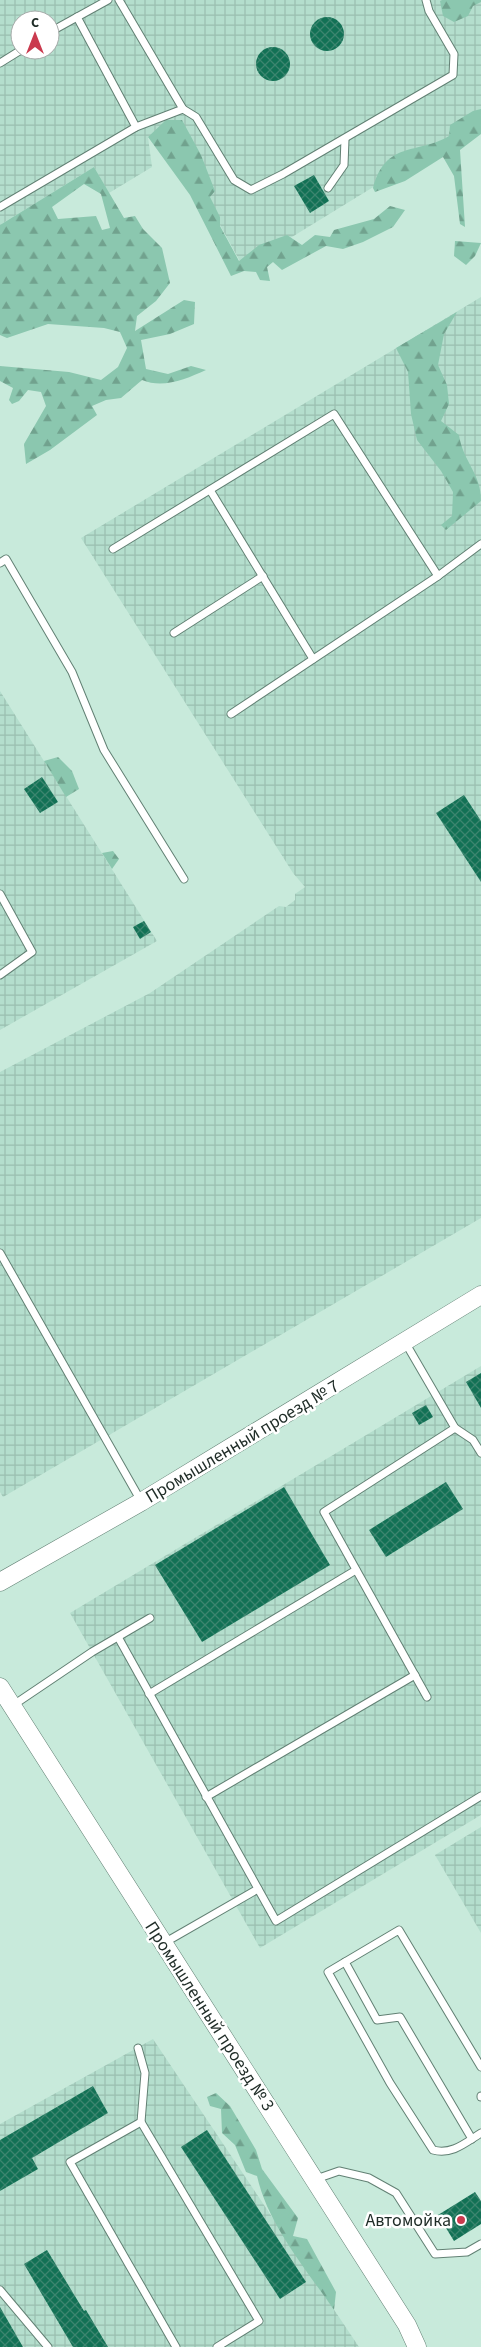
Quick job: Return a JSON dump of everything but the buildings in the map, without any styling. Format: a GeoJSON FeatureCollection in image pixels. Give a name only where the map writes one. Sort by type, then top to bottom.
{"type":"FeatureCollection","features":[{"type":"Feature","properties":{"kind":"street","name":"Промышленный проезд № 7"},"geometry":{"type":"LineString","coordinates":[[0,1582],[141,1502],[481,1295]]}},
{"type":"Feature","properties":{"kind":"street","name":"Промышленный проезд № 3"},"geometry":{"type":"LineString","coordinates":[[0,1687],[407,2324],[418,2347]]}},
{"type":"Feature","properties":{"kind":"lane"},"geometry":{"type":"LineString","coordinates":[[60,26],[108,0]]}},
{"type":"Feature","properties":{"kind":"lane"},"geometry":{"type":"LineString","coordinates":[[119,0],[183,108],[196,117],[234,180],[251,190],[453,75],[454,54],[429,11],[426,0]]}},
{"type":"Feature","properties":{"kind":"lane"},"geometry":{"type":"LineString","coordinates":[[77,17],[136,127]]}},
{"type":"Feature","properties":{"kind":"lane"},"geometry":{"type":"LineString","coordinates":[[0,207],[136,127],[183,108]]}},
{"type":"Feature","properties":{"kind":"lane"},"geometry":{"type":"LineString","coordinates":[[328,188],[344,166],[345,138]]}},
{"type":"Feature","properties":{"kind":"lane"},"geometry":{"type":"LineString","coordinates":[[113,549],[334,414],[438,576]]}},
{"type":"Feature","properties":{"kind":"lane"},"geometry":{"type":"LineString","coordinates":[[210,490],[313,659]]}},
{"type":"Feature","properties":{"kind":"lane"},"geometry":{"type":"LineString","coordinates":[[230,714],[438,576],[481,544]]}},
{"type":"Feature","properties":{"kind":"lane"},"geometry":{"type":"LineString","coordinates":[[0,563],[6,559],[72,672],[104,750],[184,879]]}},
{"type":"Feature","properties":{"kind":"lane"},"geometry":{"type":"LineString","coordinates":[[174,633],[263,576]]}},
{"type":"Feature","properties":{"kind":"lane"},"geometry":{"type":"LineString","coordinates":[[0,894],[32,952],[0,975]]}},
{"type":"Feature","properties":{"kind":"lane"},"geometry":{"type":"LineString","coordinates":[[0,1253],[141,1502]]}},
{"type":"Feature","properties":{"kind":"lane"},"geometry":{"type":"LineString","coordinates":[[405,1342],[456,1428],[473,1440],[481,1453]]}},
{"type":"Feature","properties":{"kind":"lane"},"geometry":{"type":"LineString","coordinates":[[427,1697],[324,1512],[456,1428]]}},
{"type":"Feature","properties":{"kind":"lane"},"geometry":{"type":"LineString","coordinates":[[149,1694],[356,1570]]}},
{"type":"Feature","properties":{"kind":"lane"},"geometry":{"type":"LineString","coordinates":[[12,1706],[150,1618]]}},
{"type":"Feature","properties":{"kind":"lane"},"geometry":{"type":"LineString","coordinates":[[118,1637],[276,1921],[481,1796]]}},
{"type":"Feature","properties":{"kind":"lane"},"geometry":{"type":"LineString","coordinates":[[206,1796],[415,1675]]}},
{"type":"Feature","properties":{"kind":"lane"},"geometry":{"type":"LineString","coordinates":[[164,1944],[258,1889]]}},
{"type":"Feature","properties":{"kind":"lane"},"geometry":{"type":"LineString","coordinates":[[481,2067],[398,1930],[328,1972],[426,2143],[433,2150],[443,2153],[454,2150],[481,2133]]}},
{"type":"Feature","properties":{"kind":"lane"},"geometry":{"type":"LineString","coordinates":[[345,1962],[377,2020],[400,2017],[472,2139]]}},
{"type":"Feature","properties":{"kind":"lane"},"geometry":{"type":"LineString","coordinates":[[138,2048],[145,2073],[141,2122],[259,2321],[217,2347]]}},
{"type":"Feature","properties":{"kind":"lane"},"geometry":{"type":"LineString","coordinates":[[141,2122],[70,2162],[176,2347]]}},
{"type":"Feature","properties":{"kind":"lane"},"geometry":{"type":"LineString","coordinates":[[314,2180],[339,2171],[369,2178],[396,2194],[435,2254],[467,2252],[481,2244]]}},
{"type":"Feature","properties":{"kind":"lane"},"geometry":{"type":"LineString","coordinates":[[0,2290],[48,2347]]}},
{"type":"Feature","properties":{"kind":"shaded area"},"geometry":{"type":"Polygon","coordinates":[[[0,0],[481,0],[481,121],[243,267],[166,126],[148,137],[152,167],[109,193],[94,167],[0,225],[0,0]]]}},
{"type":"Feature","properties":{"kind":"shaded area"},"geometry":{"type":"Polygon","coordinates":[[[481,297],[481,1218],[3,1497],[0,1492],[0,1072],[150,993],[279,906],[286,907],[295,900],[295,894],[305,887],[293,873],[81,538],[481,297]]]}},
{"type":"Feature","properties":{"kind":"shaded area"},"geometry":{"type":"Polygon","coordinates":[[[0,691],[157,941],[0,1030],[0,691]]]}},
{"type":"Feature","properties":{"kind":"shaded area"},"geometry":{"type":"Polygon","coordinates":[[[481,1366],[481,1815],[260,1948],[70,1613],[481,1366]]]}},
{"type":"Feature","properties":{"kind":"shaded area"},"geometry":{"type":"Polygon","coordinates":[[[481,1827],[481,1933],[435,1855],[481,1827]]]}},
{"type":"Feature","properties":{"kind":"shaded area"},"geometry":{"type":"Polygon","coordinates":[[[153,2039],[359,2347],[0,2347],[0,2124],[153,2039]]]}},
{"type":"Feature","properties":{"kind":"green space"},"geometry":{"type":"Polygon","coordinates":[[[481,0],[481,2],[473,6],[468,16],[454,22],[443,16],[440,1],[481,0]]]}},
{"type":"Feature","properties":{"kind":"green space"},"geometry":{"type":"Polygon","coordinates":[[[481,109],[481,134],[460,150],[465,227],[460,224],[454,176],[443,157],[405,181],[375,192],[373,188],[379,173],[386,162],[394,155],[437,142],[449,136],[450,125],[473,111],[481,109]]]}},
{"type":"Feature","properties":{"kind":"green space"},"geometry":{"type":"Polygon","coordinates":[[[166,120],[182,120],[201,155],[215,191],[210,197],[220,217],[220,226],[239,261],[259,245],[287,235],[302,245],[315,235],[330,237],[334,230],[374,219],[390,206],[405,210],[393,227],[363,242],[343,249],[326,246],[282,270],[273,262],[267,267],[270,281],[260,280],[256,272],[244,271],[231,276],[190,195],[148,137],[166,120]]]}},
{"type":"Feature","properties":{"kind":"green space"},"geometry":{"type":"Polygon","coordinates":[[[94,167],[124,218],[135,216],[143,229],[162,248],[170,283],[156,301],[137,316],[135,331],[184,300],[195,302],[194,324],[170,334],[141,340],[146,369],[168,374],[191,366],[206,370],[174,382],[150,383],[142,380],[121,398],[106,400],[92,406],[97,415],[50,450],[26,464],[24,444],[46,406],[41,392],[28,390],[19,401],[12,404],[9,400],[13,388],[0,381],[0,366],[69,372],[101,380],[118,367],[127,348],[120,332],[104,328],[48,324],[7,338],[0,335],[0,225],[94,167]],[[84,184],[52,207],[58,219],[96,216],[102,230],[110,228],[101,194],[84,184]]]}},
{"type":"Feature","properties":{"kind":"green space"},"geometry":{"type":"Polygon","coordinates":[[[455,241],[481,243],[475,256],[466,265],[454,256],[455,241]]]}},
{"type":"Feature","properties":{"kind":"green space"},"geometry":{"type":"Polygon","coordinates":[[[457,312],[444,334],[438,365],[447,385],[449,404],[441,421],[459,435],[464,453],[478,483],[481,501],[446,530],[441,525],[452,516],[453,492],[441,471],[417,440],[411,414],[408,372],[396,348],[457,312]]]}},
{"type":"Feature","properties":{"kind":"green space"},"geometry":{"type":"Polygon","coordinates":[[[58,757],[72,771],[79,789],[66,797],[44,761],[58,757]]]}},
{"type":"Feature","properties":{"kind":"green space"},"geometry":{"type":"Polygon","coordinates":[[[113,851],[119,859],[112,869],[102,853],[113,851]]]}},
{"type":"Feature","properties":{"kind":"green space"},"geometry":{"type":"Polygon","coordinates":[[[216,2093],[230,2106],[256,2150],[262,2169],[298,2218],[293,2236],[307,2239],[336,2292],[334,2310],[300,2263],[279,2229],[262,2194],[257,2176],[246,2172],[235,2145],[222,2133],[221,2109],[210,2106],[207,2097],[216,2093]]]}},
{"type":"Feature","properties":{"kind":"place","name":"Автомойка"},"geometry":{"type":"Point","coordinates":[461,2220]}}]}
